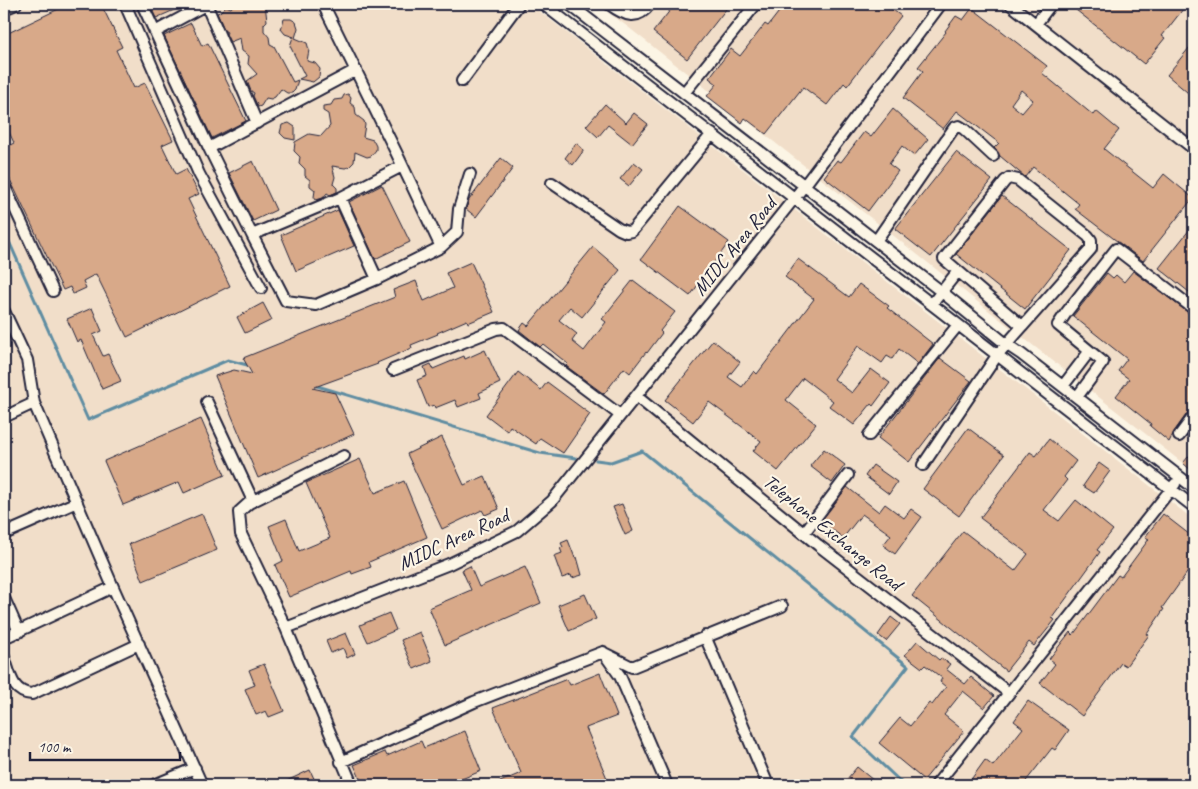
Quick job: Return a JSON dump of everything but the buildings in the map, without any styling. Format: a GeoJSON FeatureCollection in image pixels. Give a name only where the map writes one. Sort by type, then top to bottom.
{"type":"FeatureCollection","features":[{"type":"Feature","properties":{"kind":"street"},"geometry":{"type":"LineString","coordinates":[[4,10],[16,4]]}},
{"type":"Feature","properties":{"kind":"street"},"geometry":{"type":"LineString","coordinates":[[125,4],[199,174],[261,288]]}},
{"type":"Feature","properties":{"kind":"street"},"geometry":{"type":"LineString","coordinates":[[142,4],[209,148],[286,301],[316,305],[376,279],[441,247],[457,232],[459,209],[470,174]]}},
{"type":"Feature","properties":{"kind":"street"},"geometry":{"type":"LineString","coordinates":[[155,32],[206,4],[256,123]]}},
{"type":"Feature","properties":{"kind":"street"},"geometry":{"type":"LineString","coordinates":[[323,4],[441,247]]}},
{"type":"Feature","properties":{"kind":"street"},"geometry":{"type":"LineString","coordinates":[[462,81],[520,4]]}},
{"type":"Feature","properties":{"kind":"street"},"geometry":{"type":"LineString","coordinates":[[543,4],[1194,506]]}},
{"type":"Feature","properties":{"kind":"street"},"geometry":{"type":"LineString","coordinates":[[569,4],[1194,488]]}},
{"type":"Feature","properties":{"kind":"street"},"geometry":{"type":"LineString","coordinates":[[609,4],[618,11],[630,16],[639,14],[650,4]]}},
{"type":"Feature","properties":{"kind":"street"},"geometry":{"type":"LineString","coordinates":[[684,92],[756,4]]}},
{"type":"Feature","properties":{"kind":"street","name":"MIDC Area Road"},"geometry":{"type":"LineString","coordinates":[[286,628],[449,564],[517,531],[552,501],[804,186],[941,4]]}},
{"type":"Feature","properties":{"kind":"street"},"geometry":{"type":"LineString","coordinates":[[1010,4],[1194,149]]}},
{"type":"Feature","properties":{"kind":"street"},"geometry":{"type":"LineString","coordinates":[[1036,24],[1051,4]]}},
{"type":"Feature","properties":{"kind":"street"},"geometry":{"type":"LineString","coordinates":[[209,148],[356,70]]}},
{"type":"Feature","properties":{"kind":"street"},"geometry":{"type":"LineString","coordinates":[[858,247],[872,238],[954,128],[959,126],[964,129],[993,156]]}},
{"type":"Feature","properties":{"kind":"street"},"geometry":{"type":"LineString","coordinates":[[552,184],[626,232],[632,230],[712,134]]}},
{"type":"Feature","properties":{"kind":"street"},"geometry":{"type":"LineString","coordinates":[[252,235],[340,198],[402,166]]}},
{"type":"Feature","properties":{"kind":"street"},"geometry":{"type":"LineString","coordinates":[[923,465],[998,354],[1089,252],[1092,245],[1088,236],[1018,180],[1009,178],[944,257],[945,260],[1022,326]]}},
{"type":"Feature","properties":{"kind":"street"},"geometry":{"type":"LineString","coordinates":[[4,186],[53,291]]}},
{"type":"Feature","properties":{"kind":"street"},"geometry":{"type":"LineString","coordinates":[[340,198],[376,279]]}},
{"type":"Feature","properties":{"kind":"street"},"geometry":{"type":"LineString","coordinates":[[1077,397],[1103,362],[1058,325],[1116,249],[1194,309]]}},
{"type":"Feature","properties":{"kind":"street"},"geometry":{"type":"LineString","coordinates":[[903,281],[912,269]]}},
{"type":"Feature","properties":{"kind":"street"},"geometry":{"type":"LineString","coordinates":[[932,304],[958,271]]}},
{"type":"Feature","properties":{"kind":"street"},"geometry":{"type":"LineString","coordinates":[[4,310],[27,360],[34,403],[113,587],[202,785]]}},
{"type":"Feature","properties":{"kind":"street"},"geometry":{"type":"LineString","coordinates":[[869,435],[958,325]]}},
{"type":"Feature","properties":{"kind":"street"},"geometry":{"type":"LineString","coordinates":[[393,370],[496,329],[504,328],[620,415]]}},
{"type":"Feature","properties":{"kind":"street"},"geometry":{"type":"LineString","coordinates":[[1063,386],[1089,352]]}},
{"type":"Feature","properties":{"kind":"street","name":"Telephone Exchange Road"},"geometry":{"type":"LineString","coordinates":[[636,396],[804,533],[1009,693]]}},
{"type":"Feature","properties":{"kind":"street"},"geometry":{"type":"LineString","coordinates":[[207,402],[253,501]]}},
{"type":"Feature","properties":{"kind":"street"},"geometry":{"type":"LineString","coordinates":[[4,417],[34,403]]}},
{"type":"Feature","properties":{"kind":"street"},"geometry":{"type":"LineString","coordinates":[[1179,436],[1194,416]]}},
{"type":"Feature","properties":{"kind":"street"},"geometry":{"type":"LineString","coordinates":[[344,456],[253,501],[239,512],[241,534],[286,628],[352,785]]}},
{"type":"Feature","properties":{"kind":"street"},"geometry":{"type":"LineString","coordinates":[[804,533],[848,475]]}},
{"type":"Feature","properties":{"kind":"street"},"geometry":{"type":"LineString","coordinates":[[936,785],[1180,477]]}},
{"type":"Feature","properties":{"kind":"street"},"geometry":{"type":"LineString","coordinates":[[4,534],[77,502]]}},
{"type":"Feature","properties":{"kind":"street"},"geometry":{"type":"LineString","coordinates":[[4,638],[113,587]]}},
{"type":"Feature","properties":{"kind":"street"},"geometry":{"type":"LineString","coordinates":[[4,598],[18,632]]}},
{"type":"Feature","properties":{"kind":"street"},"geometry":{"type":"LineString","coordinates":[[342,762],[474,702],[603,652],[632,667],[782,606]]}},
{"type":"Feature","properties":{"kind":"street"},"geometry":{"type":"LineString","coordinates":[[705,636],[768,785]]}},
{"type":"Feature","properties":{"kind":"street"},"geometry":{"type":"LineString","coordinates":[[4,658],[14,685],[24,693],[32,694],[139,644]]}},
{"type":"Feature","properties":{"kind":"street"},"geometry":{"type":"LineString","coordinates":[[603,652],[620,676],[667,785]]}},
{"type":"Feature","properties":{"kind":"street"},"geometry":{"type":"LineString","coordinates":[[154,785],[195,768]]}},
{"type":"Feature","properties":{"kind":"shaded area"},"geometry":{"type":"Polygon","coordinates":[[[4,4],[530,4],[1194,520],[1194,785],[4,785],[4,4]]]}},
{"type":"Feature","properties":{"kind":"shaded area"},"geometry":{"type":"Polygon","coordinates":[[[597,4],[1194,4],[1194,472],[628,27],[597,4]]]}},
{"type":"Feature","properties":{"kind":"waterway"},"geometry":{"type":"LineString","coordinates":[[4,230],[88,420],[228,360],[251,366]]}},
{"type":"Feature","properties":{"kind":"waterway"},"geometry":{"type":"LineString","coordinates":[[314,385],[540,453],[576,458]]}},
{"type":"Feature","properties":{"kind":"waterway"},"geometry":{"type":"LineString","coordinates":[[596,460],[611,462],[642,451],[908,666],[853,737],[904,785]]}}]}
